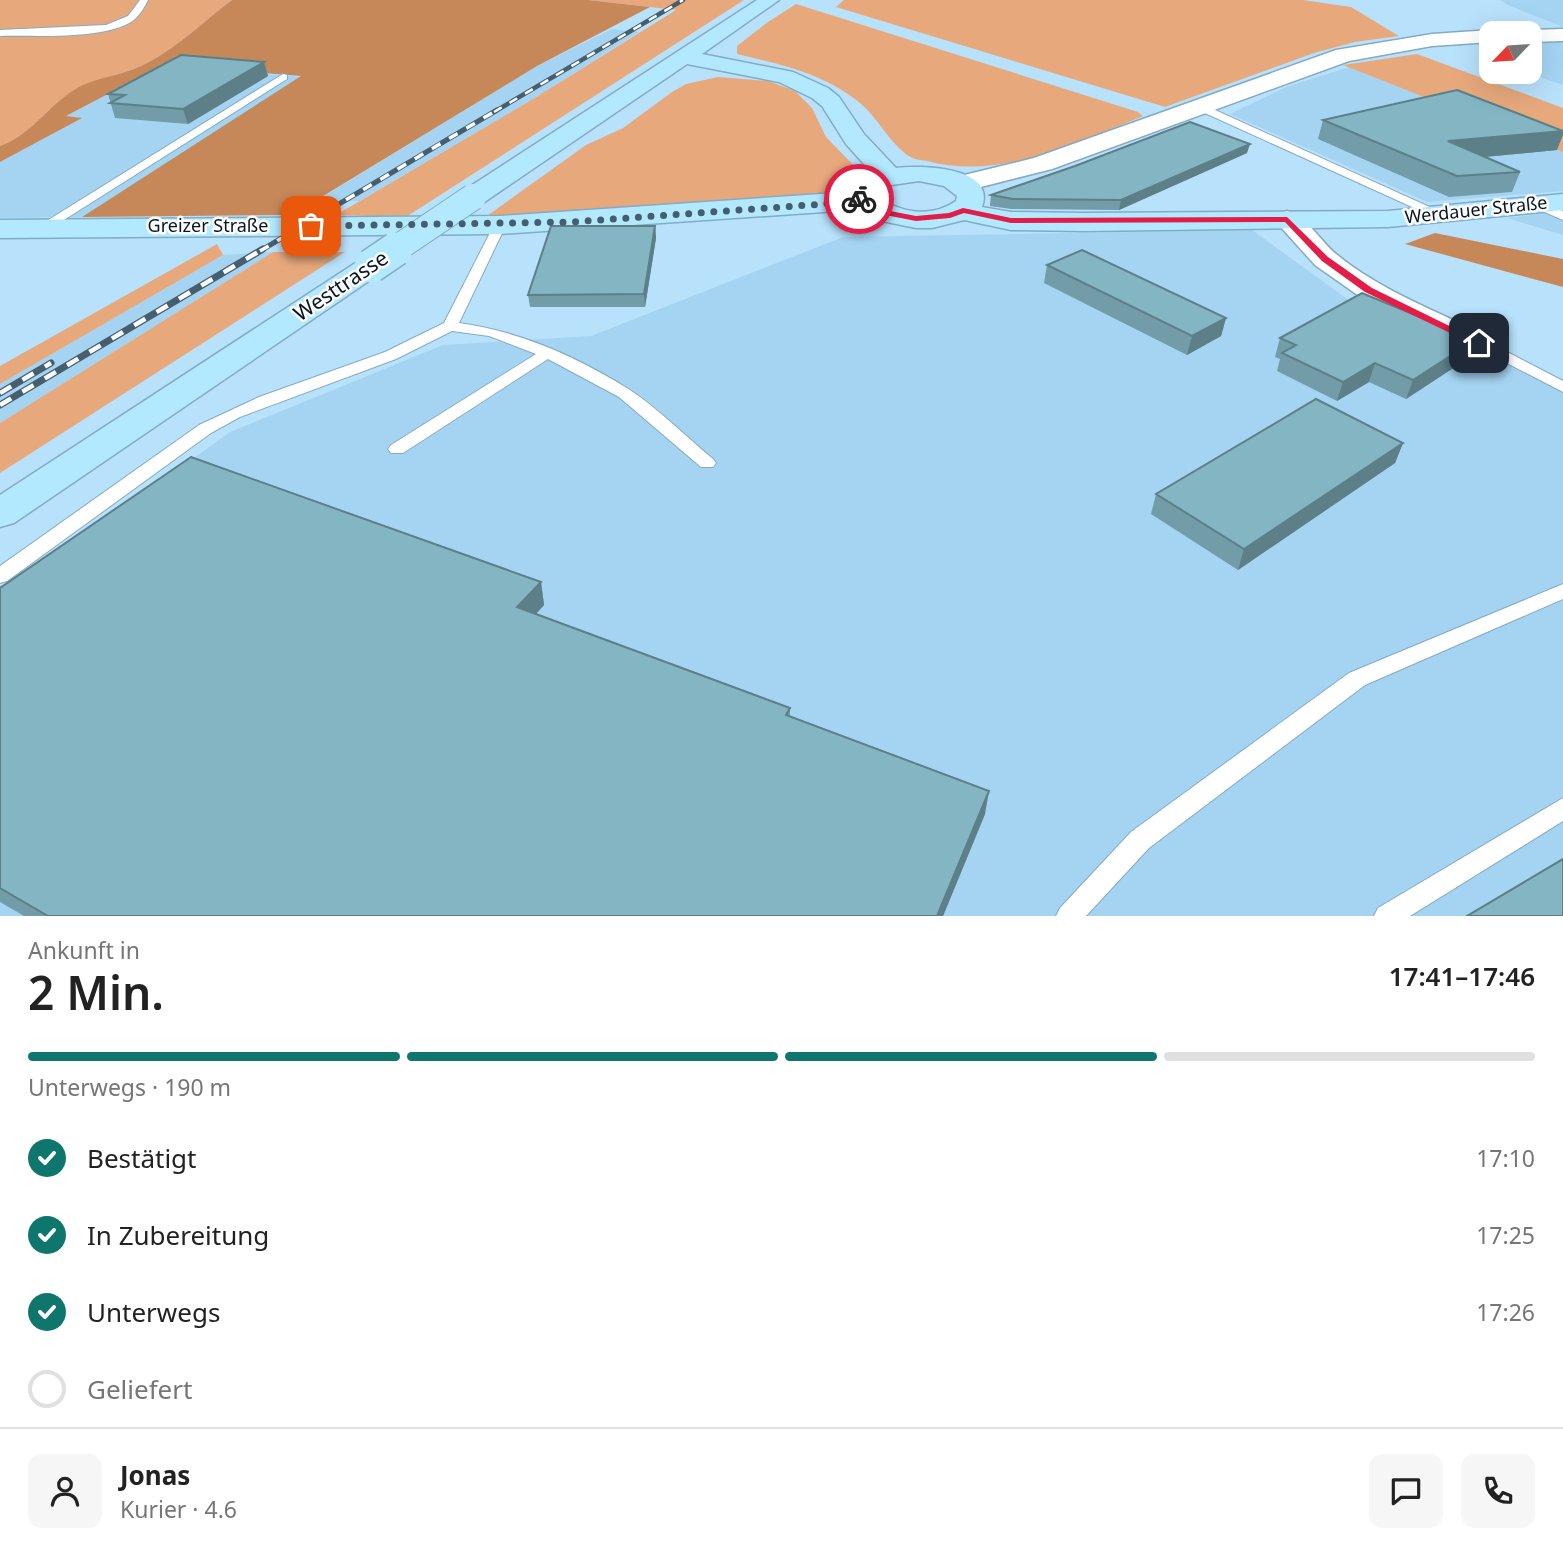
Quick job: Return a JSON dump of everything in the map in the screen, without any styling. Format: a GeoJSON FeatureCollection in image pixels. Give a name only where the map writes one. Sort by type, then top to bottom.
{"type":"FeatureCollection","features":[{"type":"Feature","properties":{"kind":"main road","name":"Westtrasse"},"geometry":{"type":"LineString","coordinates":[[0,514],[769,0]]}},
{"type":"Feature","properties":{"kind":"main road"},"geometry":{"type":"LineString","coordinates":[[682,57],[785,77],[820,93],[831,102],[855,139],[889,176]]}},
{"type":"Feature","properties":{"kind":"main road"},"geometry":{"type":"LineString","coordinates":[[639,87],[694,74],[747,69]]}},
{"type":"Feature","properties":{"kind":"main road"},"geometry":{"type":"LineString","coordinates":[[962,197],[950,216],[916,219],[883,212],[865,198],[864,191],[868,185],[889,176],[935,175],[962,197],[1023,221],[1287,219]]}},
{"type":"Feature","properties":{"kind":"main road","name":"Greizer Straße"},"geometry":{"type":"LineString","coordinates":[[0,229],[500,225],[810,205],[865,198]]}},
{"type":"Feature","properties":{"kind":"main road","name":"Werdauer Straße"},"geometry":{"type":"LineString","coordinates":[[1287,219],[1388,219],[1550,203]]}},
{"type":"Feature","properties":{"kind":"street"},"geometry":{"type":"LineString","coordinates":[[1542,36],[1563,35]]}},
{"type":"Feature","properties":{"kind":"street"},"geometry":{"type":"LineString","coordinates":[[962,197],[1044,164],[1344,55],[1432,40],[1479,37]]}},
{"type":"Feature","properties":{"kind":"street"},"geometry":{"type":"LineString","coordinates":[[1287,219],[1325,259],[1368,290],[1490,336]]}},
{"type":"Feature","properties":{"kind":"lane"},"geometry":{"type":"LineString","coordinates":[[0,33],[94,29],[121,24],[132,18],[144,0]]}},
{"type":"Feature","properties":{"kind":"lane"},"geometry":{"type":"LineString","coordinates":[[43,227],[283,77]]}},
{"type":"Feature","properties":{"kind":"lane"},"geometry":{"type":"LineString","coordinates":[[1200,107],[1439,214]]}},
{"type":"Feature","properties":{"kind":"lane"},"geometry":{"type":"LineString","coordinates":[[1550,203],[1563,216]]}},
{"type":"Feature","properties":{"kind":"lane"},"geometry":{"type":"LineString","coordinates":[[0,576],[205,429],[231,414],[399,353],[450,326],[500,225]]}},
{"type":"Feature","properties":{"kind":"lane"},"geometry":{"type":"LineString","coordinates":[[450,326],[492,332],[548,353],[625,394],[707,463]]}},
{"type":"Feature","properties":{"kind":"lane"},"geometry":{"type":"LineString","coordinates":[[1490,336],[1563,387]]}},
{"type":"Feature","properties":{"kind":"lane"},"geometry":{"type":"LineString","coordinates":[[397,449],[548,353]]}},
{"type":"Feature","properties":{"kind":"lane"},"geometry":{"type":"LineString","coordinates":[[1069,916],[1140,840],[1357,678],[1563,591]]}},
{"type":"Feature","properties":{"kind":"lane"},"geometry":{"type":"LineString","coordinates":[[1387,916],[1563,808]]}},
{"type":"Feature","properties":{"kind":"shaded area"},"geometry":{"type":"Polygon","coordinates":[[[0,0],[232,0],[160,56],[72,92],[23,134],[0,146],[0,0]]]}},
{"type":"Feature","properties":{"kind":"shaded area"},"geometry":{"type":"Polygon","coordinates":[[[232,0],[588,0],[650,7],[537,66],[292,215],[82,217],[301,76],[163,65],[66,116],[82,118],[0,162],[0,146],[23,134],[72,91],[133,69],[160,56],[232,0]]]}},
{"type":"Feature","properties":{"kind":"shaded area"},"geometry":{"type":"Polygon","coordinates":[[[588,0],[744,0],[406,217],[336,215],[528,102],[676,10],[588,0]]]}},
{"type":"Feature","properties":{"kind":"shaded area"},"geometry":{"type":"Polygon","coordinates":[[[844,0],[1303,0],[1351,7],[1399,36],[1355,42],[1314,53],[1165,107],[836,7],[844,0]]]}},
{"type":"Feature","properties":{"kind":"shaded area"},"geometry":{"type":"Polygon","coordinates":[[[1500,0],[1563,0],[1563,27],[1508,5],[1500,0]]]}},
{"type":"Feature","properties":{"kind":"shaded area"},"geometry":{"type":"Polygon","coordinates":[[[796,4],[1138,112],[1143,116],[1064,147],[1010,163],[954,166],[914,158],[894,143],[872,115],[847,93],[817,77],[786,66],[737,54],[737,46],[796,4]]]}},
{"type":"Feature","properties":{"kind":"shaded area"},"geometry":{"type":"Polygon","coordinates":[[[612,29],[639,32],[528,102],[359,201],[318,200],[537,66],[612,29]]]}},
{"type":"Feature","properties":{"kind":"shaded area"},"geometry":{"type":"Polygon","coordinates":[[[1563,41],[1563,85],[1542,78],[1542,42],[1563,41]]]}},
{"type":"Feature","properties":{"kind":"shaded area"},"geometry":{"type":"Polygon","coordinates":[[[1417,54],[1479,77],[1479,84],[1498,84],[1563,108],[1563,152],[1343,65],[1417,54]]]}},
{"type":"Feature","properties":{"kind":"shaded area"},"geometry":{"type":"Polygon","coordinates":[[[163,65],[303,77],[82,217],[0,218],[0,162],[81,118],[64,117],[163,65]]]}},
{"type":"Feature","properties":{"kind":"shaded area"},"geometry":{"type":"Polygon","coordinates":[[[1349,67],[1563,152],[1563,191],[1427,202],[1230,114],[1286,87],[1349,67]]]}},
{"type":"Feature","properties":{"kind":"shaded area"},"geometry":{"type":"Polygon","coordinates":[[[718,77],[768,81],[795,91],[812,108],[826,137],[860,172],[852,181],[827,192],[760,202],[484,218],[586,145],[623,128],[672,92],[686,84],[718,77]]]}},
{"type":"Feature","properties":{"kind":"shaded area"},"geometry":{"type":"Polygon","coordinates":[[[1563,211],[1563,235],[1507,218],[1563,211]]]}},
{"type":"Feature","properties":{"kind":"shaded area"},"geometry":{"type":"Polygon","coordinates":[[[1252,230],[1350,301],[1466,355],[1563,379],[1563,916],[0,916],[0,598],[230,432],[443,345],[591,336],[843,237],[1252,230]]]}},
{"type":"Feature","properties":{"kind":"shaded area"},"geometry":{"type":"Polygon","coordinates":[[[1435,233],[1563,259],[1563,287],[1405,244],[1435,233]]]}},
{"type":"Feature","properties":{"kind":"shaded area"},"geometry":{"type":"Polygon","coordinates":[[[217,244],[223,255],[0,384],[0,366],[217,244]]]}},
{"type":"Feature","properties":{"kind":"shaded area"},"geometry":{"type":"Polygon","coordinates":[[[273,252],[0,423],[0,384],[223,255],[273,252]]]}},
{"type":"Feature","properties":{"kind":"shaded area"},"geometry":{"type":"Polygon","coordinates":[[[273,252],[345,252],[0,473],[0,423],[273,252]]]}},
{"type":"Feature","properties":{"kind":"building"},"geometry":{"type":"Polygon","coordinates":[[[181,55],[264,62],[183,109],[110,103],[125,95],[108,94],[181,55]]]}},
{"type":"Feature","properties":{"kind":"building"},"geometry":{"type":"Polygon","coordinates":[[[1457,90],[1563,131],[1448,141],[1520,172],[1457,176],[1323,120],[1457,90]]]}},
{"type":"Feature","properties":{"kind":"building"},"geometry":{"type":"Polygon","coordinates":[[[1190,122],[1250,144],[1121,200],[1013,199],[991,195],[1075,166],[1190,122]]]}},
{"type":"Feature","properties":{"kind":"building"},"geometry":{"type":"Polygon","coordinates":[[[551,226],[655,226],[644,294],[528,295],[551,226]]]}},
{"type":"Feature","properties":{"kind":"building"},"geometry":{"type":"Polygon","coordinates":[[[1082,250],[1226,318],[1192,336],[1047,265],[1082,250]]]}},
{"type":"Feature","properties":{"kind":"building"},"geometry":{"type":"Polygon","coordinates":[[[1362,293],[1475,340],[1413,380],[1375,363],[1343,382],[1282,353],[1296,345],[1280,338],[1362,293]]]}},
{"type":"Feature","properties":{"kind":"building"},"geometry":{"type":"Polygon","coordinates":[[[1316,399],[1403,443],[1244,549],[1156,494],[1316,399]]]}},
{"type":"Feature","properties":{"kind":"building"},"geometry":{"type":"Polygon","coordinates":[[[191,457],[541,582],[517,607],[790,708],[786,715],[989,791],[937,916],[48,916],[0,888],[0,588],[191,457]]]}},
{"type":"Feature","properties":{"kind":"building"},"geometry":{"type":"Polygon","coordinates":[[[1563,859],[1563,916],[1467,916],[1563,859]]]}},
{"type":"Feature","properties":{"kind":"railway"},"geometry":{"type":"LineString","coordinates":[[494,112],[683,0]]}},
{"type":"Feature","properties":{"kind":"railway"},"geometry":{"type":"LineString","coordinates":[[260,251],[497,110]]}},
{"type":"Feature","properties":{"kind":"railway"},"geometry":{"type":"LineString","coordinates":[[0,405],[263,249]]}},
{"type":"Feature","properties":{"kind":"railway"},"geometry":{"type":"LineString","coordinates":[[0,393],[51,363]]}},
{"type":"Feature","properties":{"kind":"way so far"},"geometry":{"type":"LineString","coordinates":[[311,226],[500,225],[596,221],[859,199]]}},
{"type":"Feature","properties":{"kind":"route"},"geometry":{"type":"LineString","coordinates":[[859,199],[865,198],[871,206],[883,212],[916,219],[934,219],[963,211],[1011,221],[1287,219],[1325,259],[1368,290],[1479,343]]}}]}
